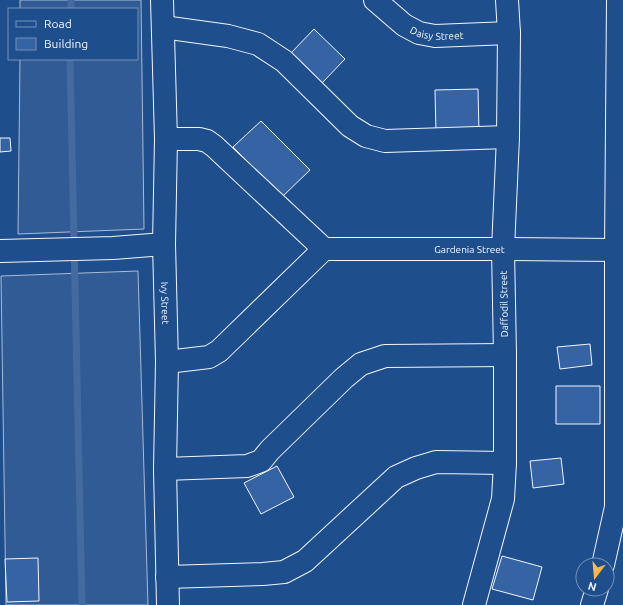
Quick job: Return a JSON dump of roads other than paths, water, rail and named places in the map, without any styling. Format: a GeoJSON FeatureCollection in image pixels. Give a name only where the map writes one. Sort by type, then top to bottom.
{"type":"FeatureCollection","features":[{"type":"Feature","properties":{"kind":"street","name":"Ivy Street"},"geometry":{"type":"LineString","coordinates":[[162,0],[166,139],[164,244],[167,362],[165,468],[168,605]]}},
{"type":"Feature","properties":{"kind":"street","name":"Daisy Street"},"geometry":{"type":"LineString","coordinates":[[375,0],[404,25],[419,33],[435,36],[509,34]]}},
{"type":"Feature","properties":{"kind":"street","name":"Daffodil Street"},"geometry":{"type":"LineString","coordinates":[[474,605],[503,499],[505,462],[505,355],[503,249],[508,137],[509,34],[507,0]]}},
{"type":"Feature","properties":{"kind":"street"},"geometry":{"type":"LineString","coordinates":[[605,557],[616,507],[618,0]]}},
{"type":"Feature","properties":{"kind":"street"},"geometry":{"type":"LineString","coordinates":[[163,27],[228,36],[258,44],[284,61],[350,126],[366,136],[385,141],[508,137]]}},
{"type":"Feature","properties":{"kind":"street"},"geometry":{"type":"LineString","coordinates":[[166,139],[199,139],[207,141],[324,249],[219,351],[209,357],[167,362]]}},
{"type":"Feature","properties":{"kind":"street"},"geometry":{"type":"LineString","coordinates":[[0,251],[113,248],[164,244]]}},
{"type":"Feature","properties":{"kind":"street","name":"Gardenia Street"},"geometry":{"type":"LineString","coordinates":[[324,249],[616,250]]}},
{"type":"Feature","properties":{"kind":"street"},"geometry":{"type":"LineString","coordinates":[[165,468],[247,466],[261,461],[270,450],[338,383],[361,364],[385,356],[505,355]]}},
{"type":"Feature","properties":{"kind":"street"},"geometry":{"type":"LineString","coordinates":[[167,577],[284,572],[305,561],[396,477],[416,468],[436,462],[505,462]]}},
{"type":"Feature","properties":{"kind":"waterway"},"geometry":{"type":"LineString","coordinates":[[71,0],[71,8]]}},
{"type":"Feature","properties":{"kind":"waterway"},"geometry":{"type":"LineString","coordinates":[[70,60],[82,605]]}}]}
